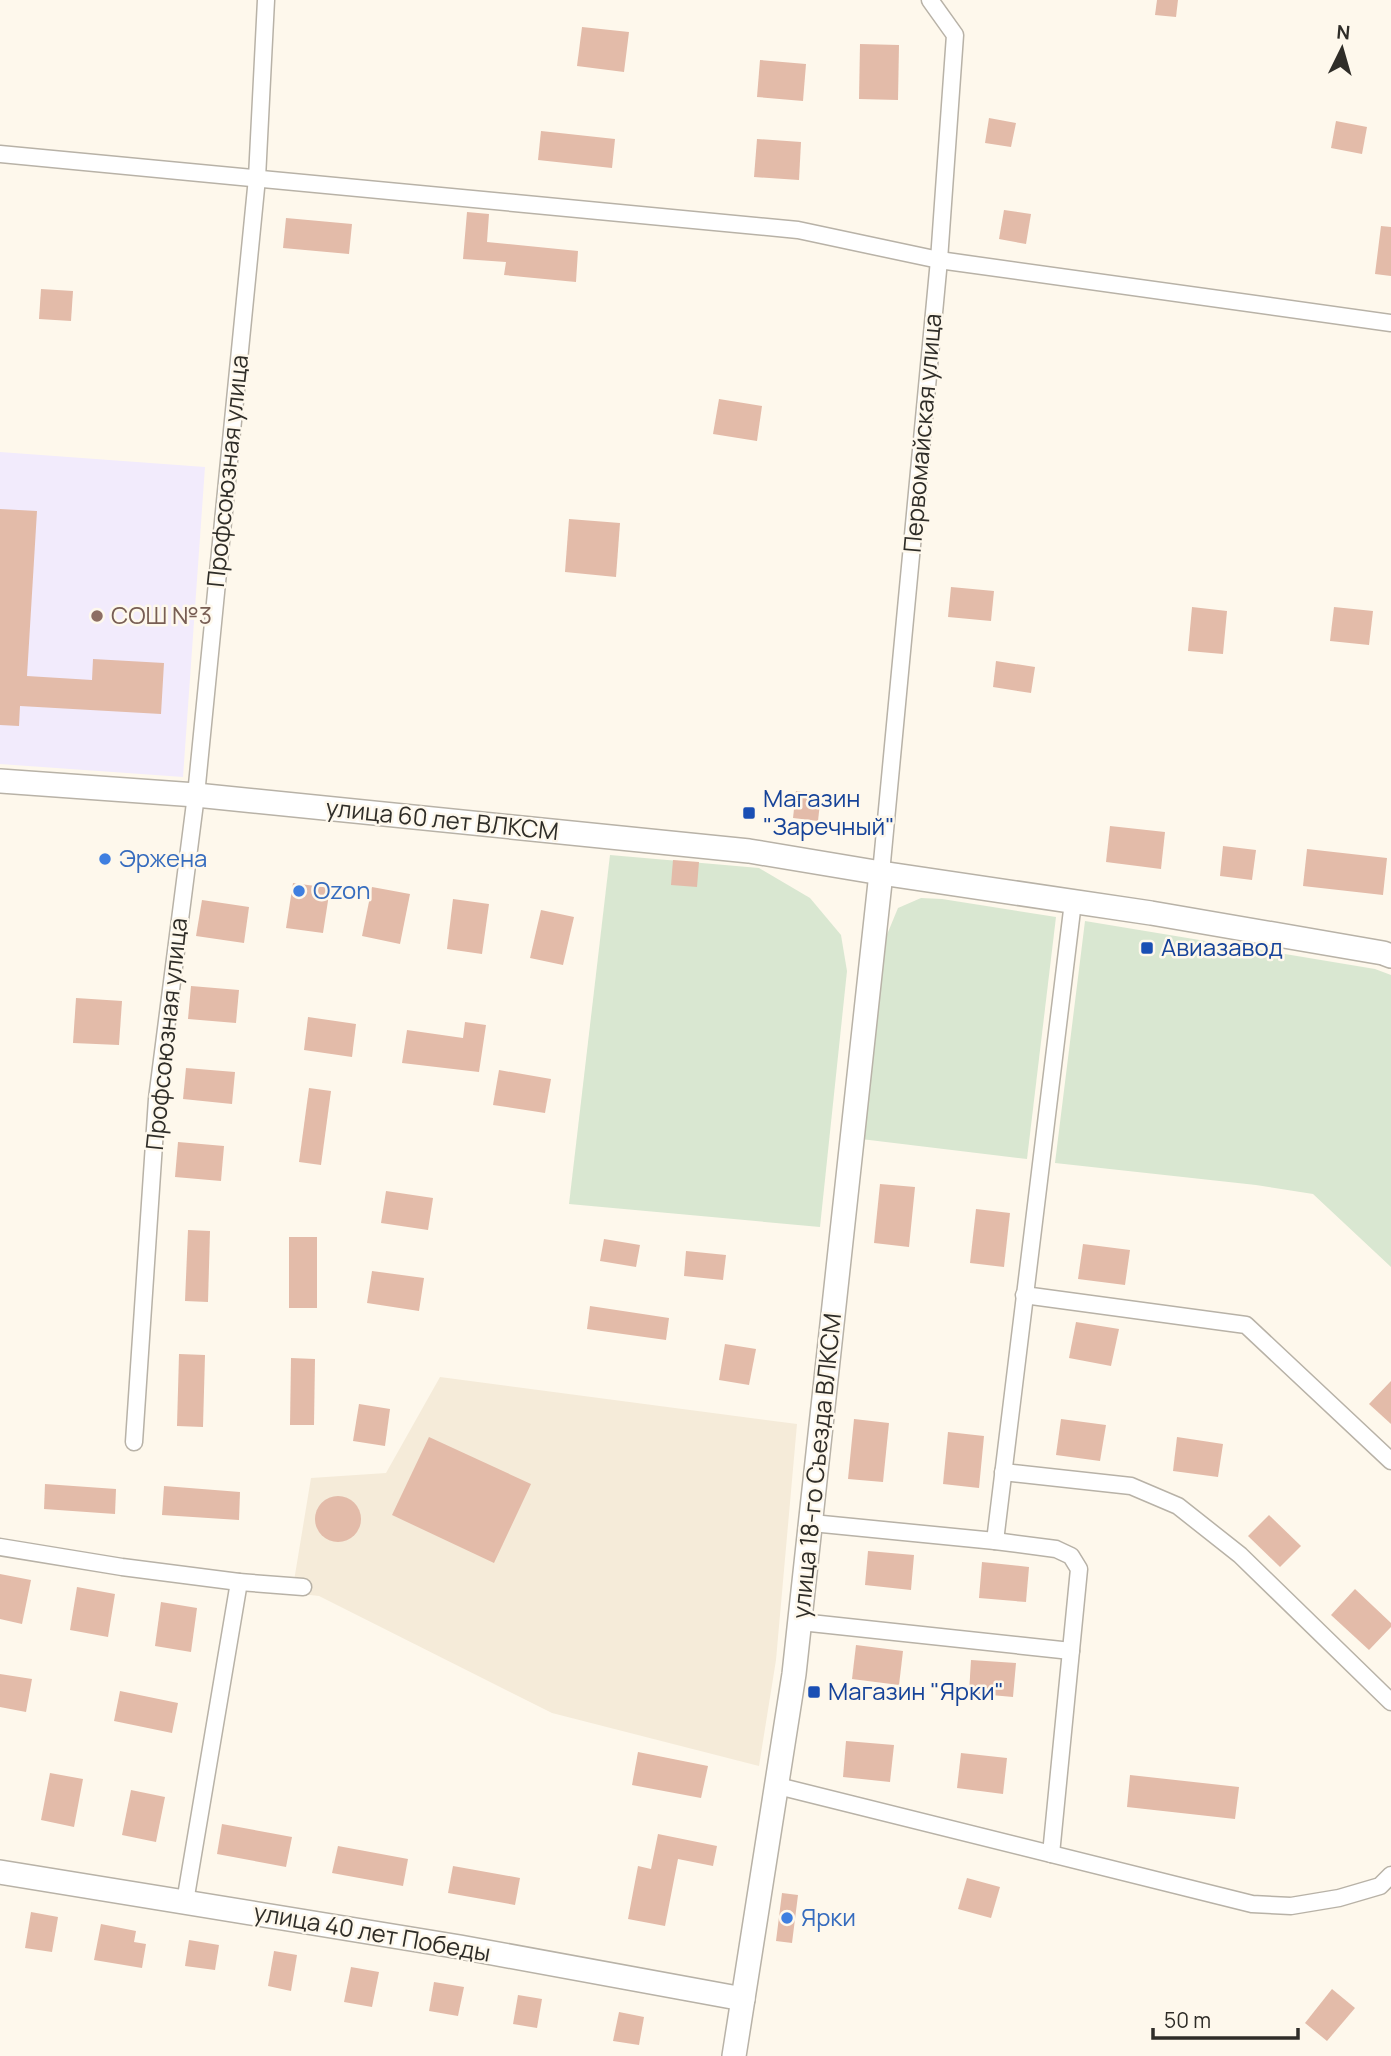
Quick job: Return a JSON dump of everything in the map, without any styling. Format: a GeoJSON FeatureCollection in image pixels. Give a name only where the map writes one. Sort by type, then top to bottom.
{"type":"FeatureCollection","features":[{"type":"Feature","properties":{"kind":"street","name":"Профсоюзная улица"},"geometry":{"type":"LineString","coordinates":[[134,1442],[157,1099],[196,795],[257,178],[266,0]]}},
{"type":"Feature","properties":{"kind":"street","name":"Первомайская улица"},"geometry":{"type":"LineString","coordinates":[[881,873],[939,260],[955,35],[930,0]]}},
{"type":"Feature","properties":{"kind":"street"},"geometry":{"type":"LineString","coordinates":[[0,155],[798,229],[939,260],[1391,323]]}},
{"type":"Feature","properties":{"kind":"street","name":"улица 60 лет ВЛКСМ"},"geometry":{"type":"LineString","coordinates":[[0,781],[196,795],[749,851],[1206,922],[1391,956]]}},
{"type":"Feature","properties":{"kind":"street","name":"улица 18-го Съезда ВЛКСМ"},"geometry":{"type":"LineString","coordinates":[[734,2056],[778,1786],[801,1622],[881,873]]}},
{"type":"Feature","properties":{"kind":"street"},"geometry":{"type":"LineString","coordinates":[[995,1541],[1073,902]]}},
{"type":"Feature","properties":{"kind":"street"},"geometry":{"type":"LineString","coordinates":[[1024,1295],[1246,1325],[1391,1461]]}},
{"type":"Feature","properties":{"kind":"street"},"geometry":{"type":"LineString","coordinates":[[1003,1472],[1131,1486],[1178,1506],[1240,1555],[1391,1702]]}},
{"type":"Feature","properties":{"kind":"street"},"geometry":{"type":"LineString","coordinates":[[811,1523],[995,1541],[1056,1549],[1071,1556],[1079,1569],[1051,1854]]}},
{"type":"Feature","properties":{"kind":"street"},"geometry":{"type":"LineString","coordinates":[[0,1546],[239,1583],[303,1587]]}},
{"type":"Feature","properties":{"kind":"street"},"geometry":{"type":"LineString","coordinates":[[185,1902],[239,1583]]}},
{"type":"Feature","properties":{"kind":"street"},"geometry":{"type":"LineString","coordinates":[[801,1622],[1071,1651]]}},
{"type":"Feature","properties":{"kind":"street"},"geometry":{"type":"LineString","coordinates":[[778,1786],[1252,1904],[1291,1906],[1339,1898],[1380,1886],[1391,1875]]}},
{"type":"Feature","properties":{"kind":"street","name":"улица 40 лет Победы"},"geometry":{"type":"LineString","coordinates":[[0,1872],[460,1947],[743,2000]]}},
{"type":"Feature","properties":{"kind":"shaded area","name":"СОШ №3"},"geometry":{"type":"Polygon","coordinates":[[[0,452],[205,467],[183,777],[0,764],[0,452]]]}},
{"type":"Feature","properties":{"kind":"shaded area"},"geometry":{"type":"Polygon","coordinates":[[[440,1377],[797,1424],[776,1660],[759,1766],[552,1713],[319,1596],[292,1593],[311,1478],[386,1473],[440,1377]]]}},
{"type":"Feature","properties":{"kind":"green space"},"geometry":{"type":"Polygon","coordinates":[[[610,855],[759,868],[810,898],[841,935],[847,971],[820,1227],[569,1204],[610,855]]]}},
{"type":"Feature","properties":{"kind":"green space"},"geometry":{"type":"Polygon","coordinates":[[[921,898],[1056,917],[1027,1159],[861,1139],[886,937],[898,908],[921,898]]]}},
{"type":"Feature","properties":{"kind":"green space"},"geometry":{"type":"Polygon","coordinates":[[[1085,921],[1375,969],[1391,975],[1391,1267],[1313,1194],[1256,1185],[1055,1163],[1085,921]]]}},
{"type":"Feature","properties":{"kind":"building"},"geometry":{"type":"Polygon","coordinates":[[[1157,0],[1178,0],[1176,17],[1155,15],[1157,0]]]}},
{"type":"Feature","properties":{"kind":"building"},"geometry":{"type":"Polygon","coordinates":[[[582,27],[629,32],[624,72],[577,66],[582,27]]]}},
{"type":"Feature","properties":{"kind":"building"},"geometry":{"type":"Polygon","coordinates":[[[860,44],[899,45],[898,100],[859,99],[860,44]]]}},
{"type":"Feature","properties":{"kind":"building"},"geometry":{"type":"Polygon","coordinates":[[[760,60],[806,64],[803,101],[757,97],[760,60]]]}},
{"type":"Feature","properties":{"kind":"building"},"geometry":{"type":"Polygon","coordinates":[[[989,118],[1016,123],[1011,147],[985,143],[989,118]]]}},
{"type":"Feature","properties":{"kind":"building"},"geometry":{"type":"Polygon","coordinates":[[[1336,121],[1367,127],[1362,154],[1331,148],[1336,121]]]}},
{"type":"Feature","properties":{"kind":"building"},"geometry":{"type":"Polygon","coordinates":[[[541,131],[615,139],[612,168],[538,160],[541,131]]]}},
{"type":"Feature","properties":{"kind":"building"},"geometry":{"type":"Polygon","coordinates":[[[757,139],[801,142],[799,180],[754,177],[757,139]]]}},
{"type":"Feature","properties":{"kind":"building"},"geometry":{"type":"Polygon","coordinates":[[[1004,210],[1031,214],[1026,244],[999,239],[1004,210]]]}},
{"type":"Feature","properties":{"kind":"building"},"geometry":{"type":"Polygon","coordinates":[[[467,212],[489,214],[487,242],[578,251],[576,282],[504,275],[506,262],[463,259],[467,212]]]}},
{"type":"Feature","properties":{"kind":"building"},"geometry":{"type":"Polygon","coordinates":[[[286,218],[352,224],[349,254],[283,248],[286,218]]]}},
{"type":"Feature","properties":{"kind":"building"},"geometry":{"type":"Polygon","coordinates":[[[1381,226],[1391,227],[1391,276],[1375,274],[1381,226]]]}},
{"type":"Feature","properties":{"kind":"building"},"geometry":{"type":"Polygon","coordinates":[[[41,289],[73,291],[71,321],[39,319],[41,289]]]}},
{"type":"Feature","properties":{"kind":"building"},"geometry":{"type":"Polygon","coordinates":[[[719,399],[762,406],[757,441],[713,434],[719,399]]]}},
{"type":"Feature","properties":{"kind":"building"},"geometry":{"type":"Polygon","coordinates":[[[0,509],[37,511],[27,676],[92,680],[93,659],[164,663],[161,714],[20,706],[19,726],[0,725],[0,509]]]}},
{"type":"Feature","properties":{"kind":"building"},"geometry":{"type":"Polygon","coordinates":[[[569,519],[620,523],[616,577],[565,572],[569,519]]]}},
{"type":"Feature","properties":{"kind":"building"},"geometry":{"type":"Polygon","coordinates":[[[951,587],[994,591],[991,621],[948,617],[951,587]]]}},
{"type":"Feature","properties":{"kind":"building"},"geometry":{"type":"Polygon","coordinates":[[[1192,607],[1227,611],[1223,654],[1188,651],[1192,607]]]}},
{"type":"Feature","properties":{"kind":"building"},"geometry":{"type":"Polygon","coordinates":[[[1334,607],[1373,611],[1369,645],[1330,641],[1334,607]]]}},
{"type":"Feature","properties":{"kind":"building"},"geometry":{"type":"Polygon","coordinates":[[[996,661],[1035,667],[1031,693],[993,687],[996,661]]]}},
{"type":"Feature","properties":{"kind":"building"},"geometry":{"type":"Polygon","coordinates":[[[796,791],[821,794],[818,821],[793,818],[796,791]]]}},
{"type":"Feature","properties":{"kind":"building"},"geometry":{"type":"Polygon","coordinates":[[[1110,826],[1165,832],[1161,869],[1106,862],[1110,826]]]}},
{"type":"Feature","properties":{"kind":"building"},"geometry":{"type":"Polygon","coordinates":[[[1223,846],[1256,850],[1252,880],[1220,876],[1223,846]]]}},
{"type":"Feature","properties":{"kind":"building"},"geometry":{"type":"Polygon","coordinates":[[[1307,849],[1387,858],[1383,895],[1303,886],[1307,849]]]}},
{"type":"Feature","properties":{"kind":"building"},"geometry":{"type":"Polygon","coordinates":[[[673,860],[699,862],[697,887],[671,885],[673,860]]]}},
{"type":"Feature","properties":{"kind":"building"},"geometry":{"type":"Polygon","coordinates":[[[293,883],[330,888],[323,933],[286,928],[293,883]]]}},
{"type":"Feature","properties":{"kind":"building"},"geometry":{"type":"Polygon","coordinates":[[[372,887],[410,894],[400,944],[362,936],[372,887]]]}},
{"type":"Feature","properties":{"kind":"building"},"geometry":{"type":"Polygon","coordinates":[[[453,899],[489,904],[482,954],[447,949],[453,899]]]}},
{"type":"Feature","properties":{"kind":"building"},"geometry":{"type":"Polygon","coordinates":[[[202,900],[249,907],[244,943],[196,936],[202,900]]]}},
{"type":"Feature","properties":{"kind":"building"},"geometry":{"type":"Polygon","coordinates":[[[541,910],[574,917],[563,965],[530,958],[541,910]]]}},
{"type":"Feature","properties":{"kind":"building"},"geometry":{"type":"Polygon","coordinates":[[[191,986],[239,990],[236,1023],[188,1019],[191,986]]]}},
{"type":"Feature","properties":{"kind":"building"},"geometry":{"type":"Polygon","coordinates":[[[76,998],[122,1001],[119,1045],[73,1043],[76,998]]]}},
{"type":"Feature","properties":{"kind":"building"},"geometry":{"type":"Polygon","coordinates":[[[308,1017],[356,1024],[352,1057],[304,1050],[308,1017]]]}},
{"type":"Feature","properties":{"kind":"building"},"geometry":{"type":"Polygon","coordinates":[[[465,1022],[486,1025],[479,1072],[402,1063],[407,1030],[463,1038],[465,1022]]]}},
{"type":"Feature","properties":{"kind":"building"},"geometry":{"type":"Polygon","coordinates":[[[186,1068],[235,1072],[232,1104],[183,1099],[186,1068]]]}},
{"type":"Feature","properties":{"kind":"building"},"geometry":{"type":"Polygon","coordinates":[[[499,1070],[551,1079],[545,1113],[493,1105],[499,1070]]]}},
{"type":"Feature","properties":{"kind":"building"},"geometry":{"type":"Polygon","coordinates":[[[309,1088],[331,1091],[321,1165],[299,1162],[309,1088]]]}},
{"type":"Feature","properties":{"kind":"building"},"geometry":{"type":"Polygon","coordinates":[[[178,1142],[224,1146],[221,1181],[175,1177],[178,1142]]]}},
{"type":"Feature","properties":{"kind":"building"},"geometry":{"type":"Polygon","coordinates":[[[880,1184],[915,1187],[909,1247],[874,1243],[880,1184]]]}},
{"type":"Feature","properties":{"kind":"building"},"geometry":{"type":"Polygon","coordinates":[[[386,1191],[433,1198],[428,1230],[381,1223],[386,1191]]]}},
{"type":"Feature","properties":{"kind":"building"},"geometry":{"type":"Polygon","coordinates":[[[976,1209],[1010,1213],[1004,1267],[970,1263],[976,1209]]]}},
{"type":"Feature","properties":{"kind":"building"},"geometry":{"type":"Polygon","coordinates":[[[188,1230],[210,1231],[208,1302],[185,1301],[188,1230]]]}},
{"type":"Feature","properties":{"kind":"building"},"geometry":{"type":"Polygon","coordinates":[[[289,1237],[317,1237],[317,1308],[289,1308],[289,1237]]]}},
{"type":"Feature","properties":{"kind":"building"},"geometry":{"type":"Polygon","coordinates":[[[604,1239],[640,1245],[636,1267],[600,1261],[604,1239]]]}},
{"type":"Feature","properties":{"kind":"building"},"geometry":{"type":"Polygon","coordinates":[[[1083,1244],[1130,1250],[1125,1285],[1078,1279],[1083,1244]]]}},
{"type":"Feature","properties":{"kind":"building"},"geometry":{"type":"Polygon","coordinates":[[[686,1251],[726,1255],[723,1280],[684,1276],[686,1251]]]}},
{"type":"Feature","properties":{"kind":"building"},"geometry":{"type":"Polygon","coordinates":[[[372,1271],[424,1278],[419,1311],[367,1303],[372,1271]]]}},
{"type":"Feature","properties":{"kind":"building"},"geometry":{"type":"Polygon","coordinates":[[[590,1306],[669,1318],[666,1340],[587,1329],[590,1306]]]}},
{"type":"Feature","properties":{"kind":"building"},"geometry":{"type":"Polygon","coordinates":[[[1076,1322],[1119,1329],[1111,1366],[1069,1358],[1076,1322]]]}},
{"type":"Feature","properties":{"kind":"building"},"geometry":{"type":"Polygon","coordinates":[[[725,1344],[756,1349],[749,1385],[719,1380],[725,1344]]]}},
{"type":"Feature","properties":{"kind":"building"},"geometry":{"type":"Polygon","coordinates":[[[179,1354],[205,1355],[203,1427],[177,1426],[179,1354]]]}},
{"type":"Feature","properties":{"kind":"building"},"geometry":{"type":"Polygon","coordinates":[[[291,1358],[315,1359],[314,1425],[290,1425],[291,1358]]]}},
{"type":"Feature","properties":{"kind":"building"},"geometry":{"type":"Polygon","coordinates":[[[1391,1381],[1391,1424],[1369,1404],[1391,1381]]]}},
{"type":"Feature","properties":{"kind":"building"},"geometry":{"type":"Polygon","coordinates":[[[359,1404],[390,1409],[385,1446],[353,1441],[359,1404]]]}},
{"type":"Feature","properties":{"kind":"building"},"geometry":{"type":"Polygon","coordinates":[[[854,1419],[889,1423],[883,1482],[848,1479],[854,1419]]]}},
{"type":"Feature","properties":{"kind":"building"},"geometry":{"type":"Polygon","coordinates":[[[1061,1419],[1106,1425],[1100,1461],[1056,1455],[1061,1419]]]}},
{"type":"Feature","properties":{"kind":"building"},"geometry":{"type":"Polygon","coordinates":[[[948,1432],[984,1436],[979,1488],[943,1484],[948,1432]]]}},
{"type":"Feature","properties":{"kind":"building"},"geometry":{"type":"Polygon","coordinates":[[[429,1437],[531,1484],[494,1563],[392,1515],[429,1437]]]}},
{"type":"Feature","properties":{"kind":"building"},"geometry":{"type":"Polygon","coordinates":[[[1177,1437],[1223,1444],[1218,1477],[1173,1471],[1177,1437]]]}},
{"type":"Feature","properties":{"kind":"building"},"geometry":{"type":"Polygon","coordinates":[[[45,1484],[116,1489],[115,1514],[44,1509],[45,1484]]]}},
{"type":"Feature","properties":{"kind":"building"},"geometry":{"type":"Polygon","coordinates":[[[164,1486],[240,1492],[239,1520],[162,1515],[164,1486]]]}},
{"type":"Feature","properties":{"kind":"building"},"geometry":{"type":"Polygon","coordinates":[[[338,1496],[354,1503],[361,1519],[354,1535],[338,1542],[322,1535],[315,1519],[322,1503],[338,1496]]]}},
{"type":"Feature","properties":{"kind":"building"},"geometry":{"type":"Polygon","coordinates":[[[1269,1515],[1301,1546],[1280,1567],[1248,1536],[1269,1515]]]}},
{"type":"Feature","properties":{"kind":"building"},"geometry":{"type":"Polygon","coordinates":[[[868,1551],[914,1555],[911,1590],[865,1585],[868,1551]]]}},
{"type":"Feature","properties":{"kind":"building"},"geometry":{"type":"Polygon","coordinates":[[[982,1562],[1029,1567],[1026,1602],[979,1598],[982,1562]]]}},
{"type":"Feature","properties":{"kind":"building"},"geometry":{"type":"Polygon","coordinates":[[[0,1574],[31,1580],[22,1624],[0,1619],[0,1574]]]}},
{"type":"Feature","properties":{"kind":"building"},"geometry":{"type":"Polygon","coordinates":[[[77,1587],[115,1594],[108,1637],[70,1630],[77,1587]]]}},
{"type":"Feature","properties":{"kind":"building"},"geometry":{"type":"Polygon","coordinates":[[[1355,1589],[1391,1623],[1391,1627],[1369,1650],[1331,1615],[1355,1589]]]}},
{"type":"Feature","properties":{"kind":"building"},"geometry":{"type":"Polygon","coordinates":[[[161,1602],[197,1608],[191,1652],[155,1646],[161,1602]]]}},
{"type":"Feature","properties":{"kind":"building"},"geometry":{"type":"Polygon","coordinates":[[[856,1645],[903,1651],[899,1685],[852,1679],[856,1645]]]}},
{"type":"Feature","properties":{"kind":"building"},"geometry":{"type":"Polygon","coordinates":[[[971,1660],[1016,1663],[1013,1697],[969,1693],[971,1660]]]}},
{"type":"Feature","properties":{"kind":"building"},"geometry":{"type":"Polygon","coordinates":[[[0,1674],[32,1679],[26,1712],[0,1707],[0,1674]]]}},
{"type":"Feature","properties":{"kind":"building"},"geometry":{"type":"Polygon","coordinates":[[[120,1691],[178,1703],[172,1733],[114,1721],[120,1691]]]}},
{"type":"Feature","properties":{"kind":"building"},"geometry":{"type":"Polygon","coordinates":[[[846,1741],[894,1745],[890,1782],[843,1777],[846,1741]]]}},
{"type":"Feature","properties":{"kind":"building"},"geometry":{"type":"Polygon","coordinates":[[[638,1752],[708,1766],[701,1798],[632,1785],[638,1752]]]}},
{"type":"Feature","properties":{"kind":"building"},"geometry":{"type":"Polygon","coordinates":[[[961,1753],[1007,1758],[1003,1794],[957,1788],[961,1753]]]}},
{"type":"Feature","properties":{"kind":"building"},"geometry":{"type":"Polygon","coordinates":[[[50,1773],[83,1779],[74,1827],[41,1820],[50,1773]]]}},
{"type":"Feature","properties":{"kind":"building"},"geometry":{"type":"Polygon","coordinates":[[[1130,1775],[1239,1787],[1235,1819],[1127,1807],[1130,1775]]]}},
{"type":"Feature","properties":{"kind":"building"},"geometry":{"type":"Polygon","coordinates":[[[131,1790],[165,1797],[156,1842],[122,1835],[131,1790]]]}},
{"type":"Feature","properties":{"kind":"building"},"geometry":{"type":"Polygon","coordinates":[[[222,1824],[292,1837],[286,1867],[217,1854],[222,1824]]]}},
{"type":"Feature","properties":{"kind":"building"},"geometry":{"type":"Polygon","coordinates":[[[658,1834],[717,1846],[713,1866],[678,1859],[665,1926],[628,1919],[638,1866],[651,1869],[658,1834]]]}},
{"type":"Feature","properties":{"kind":"building"},"geometry":{"type":"Polygon","coordinates":[[[338,1846],[408,1859],[403,1886],[332,1873],[338,1846]]]}},
{"type":"Feature","properties":{"kind":"building"},"geometry":{"type":"Polygon","coordinates":[[[453,1866],[520,1878],[515,1905],[448,1893],[453,1866]]]}},
{"type":"Feature","properties":{"kind":"building"},"geometry":{"type":"Polygon","coordinates":[[[967,1878],[1000,1887],[991,1918],[958,1909],[967,1878]]]}},
{"type":"Feature","properties":{"kind":"building","name":"Ярки"},"geometry":{"type":"Polygon","coordinates":[[[782,1893],[798,1895],[792,1943],[776,1941],[782,1893]]]}},
{"type":"Feature","properties":{"kind":"building"},"geometry":{"type":"Polygon","coordinates":[[[31,1912],[58,1917],[52,1952],[25,1948],[31,1912]]]}},
{"type":"Feature","properties":{"kind":"building"},"geometry":{"type":"Polygon","coordinates":[[[101,1924],[136,1931],[134,1942],[146,1944],[142,1968],[94,1960],[101,1924]]]}},
{"type":"Feature","properties":{"kind":"building"},"geometry":{"type":"Polygon","coordinates":[[[189,1940],[219,1945],[215,1970],[185,1966],[189,1940]]]}},
{"type":"Feature","properties":{"kind":"building"},"geometry":{"type":"Polygon","coordinates":[[[274,1951],[297,1955],[291,1991],[268,1986],[274,1951]]]}},
{"type":"Feature","properties":{"kind":"building"},"geometry":{"type":"Polygon","coordinates":[[[351,1967],[379,1972],[372,2007],[344,2002],[351,1967]]]}},
{"type":"Feature","properties":{"kind":"building"},"geometry":{"type":"Polygon","coordinates":[[[434,1982],[464,1987],[458,2016],[429,2011],[434,1982]]]}},
{"type":"Feature","properties":{"kind":"building"},"geometry":{"type":"Polygon","coordinates":[[[1332,1989],[1355,2008],[1327,2041],[1305,2023],[1332,1989]]]}},
{"type":"Feature","properties":{"kind":"building"},"geometry":{"type":"Polygon","coordinates":[[[518,1995],[542,1999],[537,2028],[513,2024],[518,1995]]]}},
{"type":"Feature","properties":{"kind":"building"},"geometry":{"type":"Polygon","coordinates":[[[619,2012],[644,2017],[639,2045],[613,2041],[619,2012]]]}},
{"type":"Feature","properties":{"kind":"place","name":"СОШ №3"},"geometry":{"type":"Point","coordinates":[97,616]}},
{"type":"Feature","properties":{"kind":"place","name":"Магазин \"Заречный\""},"geometry":{"type":"Point","coordinates":[749,813]}},
{"type":"Feature","properties":{"kind":"place","name":"Эржена"},"geometry":{"type":"Point","coordinates":[105,859]}},
{"type":"Feature","properties":{"kind":"place","name":"Ozon"},"geometry":{"type":"Point","coordinates":[299,891]}},
{"type":"Feature","properties":{"kind":"place","name":"Авиазавод"},"geometry":{"type":"Point","coordinates":[1147,948]}},
{"type":"Feature","properties":{"kind":"place","name":"Магазин \"Ярки\""},"geometry":{"type":"Point","coordinates":[814,1692]}},
{"type":"Feature","properties":{"kind":"place","name":"Ярки"},"geometry":{"type":"Point","coordinates":[787,1918]}}]}
